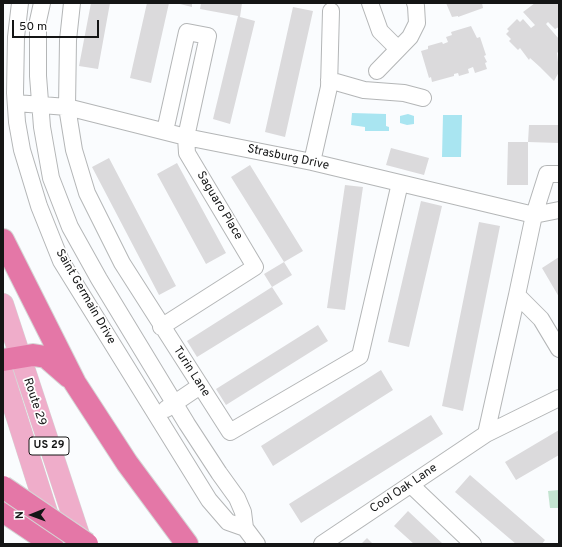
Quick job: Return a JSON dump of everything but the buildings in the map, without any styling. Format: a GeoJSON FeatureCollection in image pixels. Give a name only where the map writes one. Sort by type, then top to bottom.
{"type":"FeatureCollection","features":[{"type":"Feature","properties":{"kind":"highway"},"geometry":{"type":"LineString","coordinates":[[3,240],[75,383],[127,464],[187,544]]}},
{"type":"Feature","properties":{"kind":"highway"},"geometry":{"type":"LineString","coordinates":[[12,358],[34,355],[46,357],[75,383]]}},
{"type":"Feature","properties":{"kind":"highway"},"geometry":{"type":"LineString","coordinates":[[3,487],[86,544]]}},
{"type":"Feature","properties":{"kind":"highway"},"geometry":{"type":"LineString","coordinates":[[8,514],[52,544]]}},
{"type":"Feature","properties":{"kind":"main road","name":"Route 29"},"geometry":{"type":"LineString","coordinates":[[3,304],[12,358],[82,544]]}},
{"type":"Feature","properties":{"kind":"main road","name":"Route 29"},"geometry":{"type":"LineString","coordinates":[[3,374],[58,544]]}},
{"type":"Feature","properties":{"kind":"street","name":"Saint Germain Drive"},"geometry":{"type":"LineString","coordinates":[[20,3],[16,37],[16,103],[22,150],[39,206],[61,261],[209,500],[228,522],[245,528]]}},
{"type":"Feature","properties":{"kind":"street","name":"Saint Germain Drive"},"geometry":{"type":"LineString","coordinates":[[42,3],[38,21],[40,103],[51,178],[70,227],[99,279],[174,404],[237,498],[243,512],[245,528],[257,544]]}},
{"type":"Feature","properties":{"kind":"street","name":"Turin Lane"},"geometry":{"type":"LineString","coordinates":[[72,3],[68,40],[67,107],[74,150],[87,193],[122,263],[161,327],[230,432],[360,356],[400,183]]}},
{"type":"Feature","properties":{"kind":"street"},"geometry":{"type":"LineString","coordinates":[[370,3],[380,31],[398,49]]}},
{"type":"Feature","properties":{"kind":"street"},"geometry":{"type":"LineString","coordinates":[[377,71],[410,37],[417,23],[415,3]]}},
{"type":"Feature","properties":{"kind":"street"},"geometry":{"type":"LineString","coordinates":[[312,162],[329,80],[331,11]]}},
{"type":"Feature","properties":{"kind":"street","name":"Saguaro Place"},"geometry":{"type":"LineString","coordinates":[[161,327],[255,267],[187,153],[186,137],[208,36],[187,32],[165,131]]}},
{"type":"Feature","properties":{"kind":"street"},"geometry":{"type":"LineString","coordinates":[[329,80],[364,90],[404,93],[423,98]]}},
{"type":"Feature","properties":{"kind":"street","name":"Strasburg Drive"},"geometry":{"type":"LineString","coordinates":[[16,103],[40,103],[67,107],[186,137],[312,162],[534,215],[559,210]]}},
{"type":"Feature","properties":{"kind":"street"},"geometry":{"type":"LineString","coordinates":[[486,434],[534,215],[547,174],[559,174]]}},
{"type":"Feature","properties":{"kind":"street"},"geometry":{"type":"LineString","coordinates":[[517,295],[541,319],[559,349]]}},
{"type":"Feature","properties":{"kind":"street"},"geometry":{"type":"LineString","coordinates":[[157,416],[200,386]]}},
{"type":"Feature","properties":{"kind":"street","name":"Cool Oak Lane"},"geometry":{"type":"LineString","coordinates":[[322,544],[486,434],[559,398]]}},
{"type":"Feature","properties":{"kind":"street"},"geometry":{"type":"LineString","coordinates":[[411,485],[473,544]]}},
{"type":"Feature","properties":{"kind":"green space"},"geometry":{"type":"Polygon","coordinates":[[[559,490],[559,508],[550,508],[548,491],[559,490]]]}},
{"type":"Feature","properties":{"kind":"water"},"geometry":{"type":"Polygon","coordinates":[[[352,113],[386,114],[386,126],[389,127],[389,131],[365,131],[365,127],[351,125],[352,113]]]}},
{"type":"Feature","properties":{"kind":"water"},"geometry":{"type":"Polygon","coordinates":[[[408,114],[414,116],[414,124],[407,125],[400,123],[400,116],[408,114]]]}},
{"type":"Feature","properties":{"kind":"water"},"geometry":{"type":"Polygon","coordinates":[[[443,115],[462,115],[461,157],[442,157],[443,115]]]}}]}
